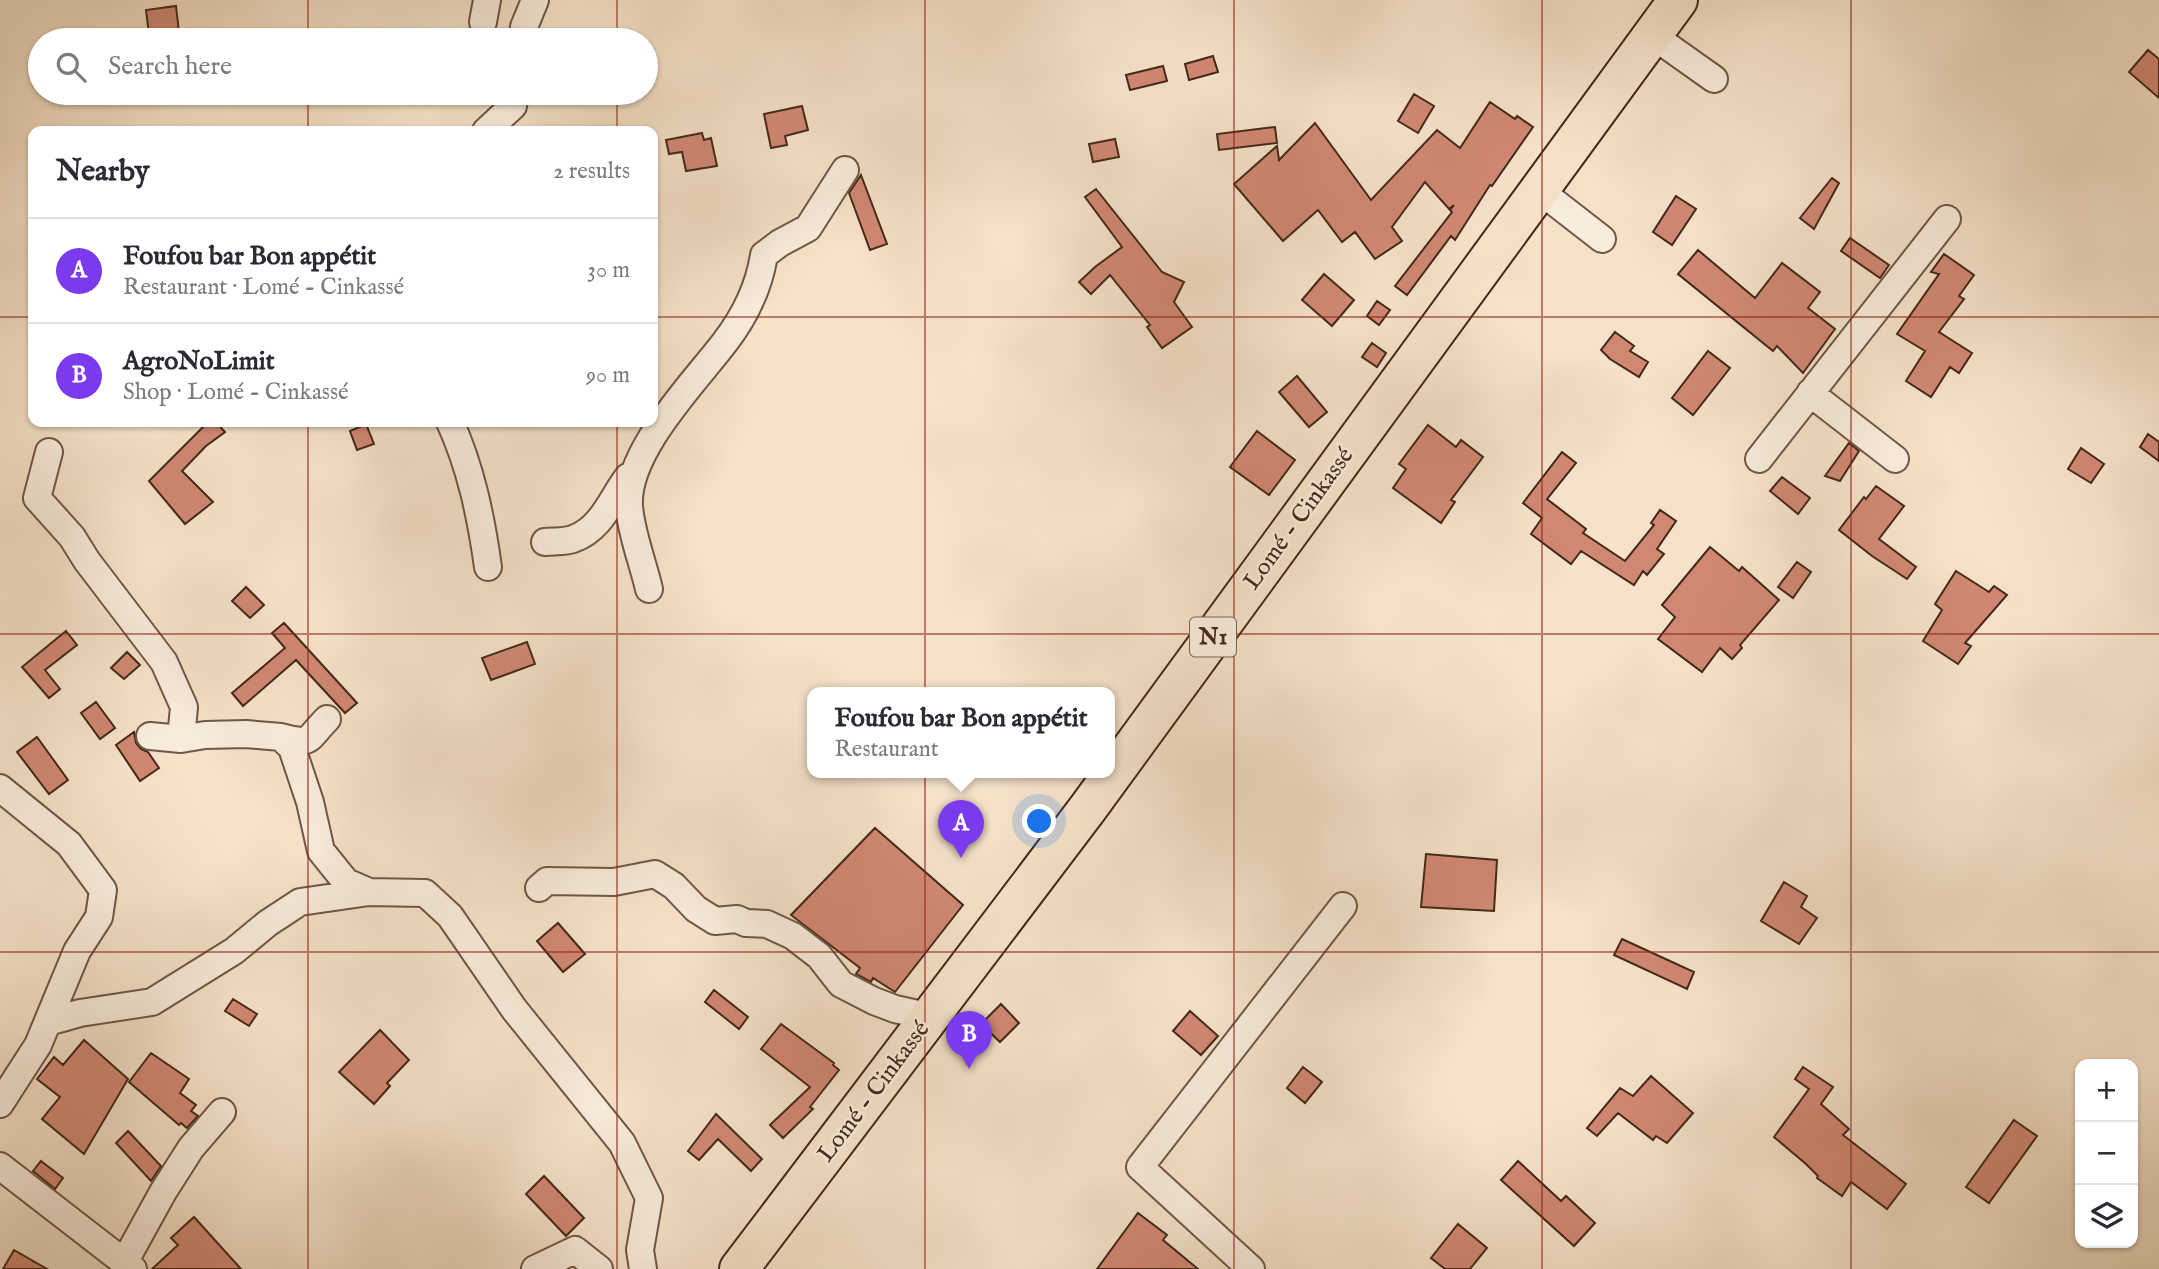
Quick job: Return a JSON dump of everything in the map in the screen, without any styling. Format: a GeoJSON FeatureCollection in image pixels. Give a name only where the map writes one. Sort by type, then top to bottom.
{"type":"FeatureCollection","features":[{"type":"Feature","properties":{"kind":"highway","name":"Lomé - Cinkassé"},"geometry":{"type":"LineString","coordinates":[[1115,771],[1678,0]]}},
{"type":"Feature","properties":{"kind":"highway","name":"Lomé - Cinkassé"},"geometry":{"type":"LineString","coordinates":[[739,1269],[1110,778]]}},
{"type":"Feature","properties":{"kind":"street"},"geometry":{"type":"LineString","coordinates":[[524,28],[535,0]]}},
{"type":"Feature","properties":{"kind":"street"},"geometry":{"type":"LineString","coordinates":[[1652,35],[1714,79]]}},
{"type":"Feature","properties":{"kind":"street"},"geometry":{"type":"LineString","coordinates":[[491,126],[513,105]]}},
{"type":"Feature","properties":{"kind":"street"},"geometry":{"type":"LineString","coordinates":[[545,542],[573,540],[592,529],[609,509],[665,418],[726,341],[749,304],[760,280],[764,255],[808,228],[845,170]]}},
{"type":"Feature","properties":{"kind":"street"},"geometry":{"type":"LineString","coordinates":[[1539,190],[1602,239]]}},
{"type":"Feature","properties":{"kind":"street"},"geometry":{"type":"LineString","coordinates":[[1759,459],[1947,219]]}},
{"type":"Feature","properties":{"kind":"street"},"geometry":{"type":"LineString","coordinates":[[1810,393],[1895,459]]}},
{"type":"Feature","properties":{"kind":"street"},"geometry":{"type":"LineString","coordinates":[[452,427],[465,455],[481,522],[488,567]]}},
{"type":"Feature","properties":{"kind":"street"},"geometry":{"type":"LineString","coordinates":[[49,452],[37,498],[72,537],[164,662],[184,707],[181,738]]}},
{"type":"Feature","properties":{"kind":"street"},"geometry":{"type":"LineString","coordinates":[[640,462],[631,485],[629,506],[649,589]]}},
{"type":"Feature","properties":{"kind":"street"},"geometry":{"type":"LineString","coordinates":[[150,736],[181,738],[246,734],[281,737],[300,742],[319,729],[300,774]]}},
{"type":"Feature","properties":{"kind":"street"},"geometry":{"type":"LineString","coordinates":[[281,737],[292,748],[310,802],[321,851],[346,882],[369,892]]}},
{"type":"Feature","properties":{"kind":"street"},"geometry":{"type":"LineString","coordinates":[[0,788],[69,844],[103,890],[99,917],[77,951],[38,1045],[0,1104]]}},
{"type":"Feature","properties":{"kind":"street"},"geometry":{"type":"LineString","coordinates":[[539,888],[547,881],[614,882],[655,874],[674,886],[696,909],[715,921],[737,919],[746,923],[767,923],[793,936],[819,956],[841,984],[874,1002],[930,1017]]}},
{"type":"Feature","properties":{"kind":"street"},"geometry":{"type":"LineString","coordinates":[[48,1022],[80,1013],[152,1002],[234,951],[268,923],[300,902],[396,890],[425,893],[450,916],[514,1010],[622,1143],[649,1198],[640,1250],[643,1269]]}},
{"type":"Feature","properties":{"kind":"street"},"geometry":{"type":"LineString","coordinates":[[1251,1269],[1140,1167],[1343,906]]}},
{"type":"Feature","properties":{"kind":"street"},"geometry":{"type":"LineString","coordinates":[[0,1166],[130,1267],[163,1192],[191,1148],[222,1112]]}},
{"type":"Feature","properties":{"kind":"street"},"geometry":{"type":"LineString","coordinates":[[536,1269],[575,1250],[599,1269]]}},
{"type":"Feature","properties":{"kind":"building"},"geometry":{"type":"Polygon","coordinates":[[[176,6],[179,28],[148,28],[146,10],[176,6]]]}},
{"type":"Feature","properties":{"kind":"building"},"geometry":{"type":"Polygon","coordinates":[[[2148,50],[2159,59],[2159,98],[2129,72],[2148,50]]]}},
{"type":"Feature","properties":{"kind":"building"},"geometry":{"type":"Polygon","coordinates":[[[1213,56],[1218,72],[1189,80],[1185,64],[1213,56]]]}},
{"type":"Feature","properties":{"kind":"building"},"geometry":{"type":"Polygon","coordinates":[[[1163,66],[1167,81],[1130,90],[1126,75],[1163,66]]]}},
{"type":"Feature","properties":{"kind":"building"},"geometry":{"type":"Polygon","coordinates":[[[1414,94],[1434,106],[1418,133],[1398,121],[1414,94]]]}},
{"type":"Feature","properties":{"kind":"building"},"geometry":{"type":"Polygon","coordinates":[[[1490,102],[1515,119],[1517,116],[1533,127],[1492,186],[1490,185],[1455,240],[1451,236],[1407,295],[1395,286],[1452,212],[1450,210],[1454,205],[1449,209],[1425,182],[1392,227],[1402,241],[1375,259],[1355,232],[1342,242],[1318,210],[1283,241],[1234,184],[1277,146],[1279,160],[1315,123],[1371,200],[1437,130],[1460,148],[1490,102]]]}},
{"type":"Feature","properties":{"kind":"building"},"geometry":{"type":"Polygon","coordinates":[[[802,106],[808,130],[785,136],[787,145],[771,148],[764,114],[802,106]]]}},
{"type":"Feature","properties":{"kind":"building"},"geometry":{"type":"Polygon","coordinates":[[[1275,127],[1277,143],[1219,150],[1217,134],[1275,127]]]}},
{"type":"Feature","properties":{"kind":"building"},"geometry":{"type":"Polygon","coordinates":[[[702,133],[704,140],[711,138],[717,166],[686,171],[682,152],[669,154],[666,140],[702,133]]]}},
{"type":"Feature","properties":{"kind":"building"},"geometry":{"type":"Polygon","coordinates":[[[1115,139],[1119,157],[1093,162],[1089,144],[1115,139]]]}},
{"type":"Feature","properties":{"kind":"building"},"geometry":{"type":"Polygon","coordinates":[[[861,175],[887,244],[870,250],[849,193],[861,175]]]}},
{"type":"Feature","properties":{"kind":"building"},"geometry":{"type":"Polygon","coordinates":[[[1832,178],[1839,183],[1814,229],[1800,218],[1832,178]]]}},
{"type":"Feature","properties":{"kind":"building"},"geometry":{"type":"Polygon","coordinates":[[[1096,189],[1162,272],[1184,282],[1174,302],[1192,327],[1162,348],[1147,327],[1150,325],[1110,275],[1091,294],[1079,282],[1122,247],[1085,197],[1096,189]]]}},
{"type":"Feature","properties":{"kind":"building"},"geometry":{"type":"Polygon","coordinates":[[[1676,196],[1696,209],[1672,245],[1653,232],[1676,196]]]}},
{"type":"Feature","properties":{"kind":"building"},"geometry":{"type":"Polygon","coordinates":[[[1850,238],[1889,265],[1880,278],[1841,251],[1850,238]]]}},
{"type":"Feature","properties":{"kind":"building"},"geometry":{"type":"Polygon","coordinates":[[[1698,250],[1755,298],[1782,263],[1820,292],[1808,308],[1835,329],[1803,373],[1777,346],[1773,351],[1678,274],[1698,250]]]}},
{"type":"Feature","properties":{"kind":"building"},"geometry":{"type":"Polygon","coordinates":[[[1944,254],[1974,275],[1959,296],[1964,299],[1939,332],[1972,353],[1959,373],[1950,367],[1931,397],[1906,381],[1925,351],[1897,334],[1939,274],[1931,272],[1944,254]]]}},
{"type":"Feature","properties":{"kind":"building"},"geometry":{"type":"Polygon","coordinates":[[[1324,274],[1354,300],[1332,326],[1302,300],[1324,274]]]}},
{"type":"Feature","properties":{"kind":"building"},"geometry":{"type":"Polygon","coordinates":[[[1377,301],[1390,310],[1379,325],[1367,316],[1377,301]]]}},
{"type":"Feature","properties":{"kind":"building"},"geometry":{"type":"Polygon","coordinates":[[[1615,332],[1634,346],[1630,351],[1648,362],[1639,377],[1610,359],[1601,350],[1615,332]]]}},
{"type":"Feature","properties":{"kind":"building"},"geometry":{"type":"Polygon","coordinates":[[[1372,343],[1386,353],[1377,367],[1362,357],[1372,343]]]}},
{"type":"Feature","properties":{"kind":"building"},"geometry":{"type":"Polygon","coordinates":[[[1708,351],[1730,368],[1693,415],[1672,398],[1708,351]]]}},
{"type":"Feature","properties":{"kind":"building"},"geometry":{"type":"Polygon","coordinates":[[[1297,376],[1327,412],[1309,427],[1279,392],[1297,376]]]}},
{"type":"Feature","properties":{"kind":"building"},"geometry":{"type":"Polygon","coordinates":[[[1428,425],[1456,447],[1461,440],[1483,457],[1451,500],[1455,502],[1441,523],[1393,488],[1406,469],[1399,464],[1428,425]]]}},
{"type":"Feature","properties":{"kind":"building"},"geometry":{"type":"Polygon","coordinates":[[[203,427],[220,427],[225,432],[206,446],[182,471],[213,502],[185,524],[149,481],[203,427]]]}},
{"type":"Feature","properties":{"kind":"building"},"geometry":{"type":"Polygon","coordinates":[[[367,427],[374,444],[357,450],[350,431],[367,427]]]}},
{"type":"Feature","properties":{"kind":"building"},"geometry":{"type":"Polygon","coordinates":[[[1257,431],[1295,460],[1269,495],[1230,467],[1257,431]]]}},
{"type":"Feature","properties":{"kind":"building"},"geometry":{"type":"Polygon","coordinates":[[[2148,434],[2159,442],[2159,461],[2140,447],[2148,434]]]}},
{"type":"Feature","properties":{"kind":"building"},"geometry":{"type":"Polygon","coordinates":[[[1849,443],[1859,451],[1840,481],[1825,476],[1849,443]]]}},
{"type":"Feature","properties":{"kind":"building"},"geometry":{"type":"Polygon","coordinates":[[[2081,448],[2104,464],[2091,483],[2068,469],[2081,448]]]}},
{"type":"Feature","properties":{"kind":"building"},"geometry":{"type":"Polygon","coordinates":[[[1562,452],[1576,463],[1547,499],[1586,529],[1583,533],[1625,561],[1654,525],[1651,523],[1660,510],[1676,521],[1657,549],[1664,554],[1647,575],[1643,571],[1634,585],[1581,551],[1571,564],[1531,534],[1542,518],[1523,503],[1562,452]]]}},
{"type":"Feature","properties":{"kind":"building"},"geometry":{"type":"Polygon","coordinates":[[[1782,477],[1810,498],[1798,514],[1770,491],[1782,477]]]}},
{"type":"Feature","properties":{"kind":"building"},"geometry":{"type":"Polygon","coordinates":[[[1876,486],[1904,506],[1879,539],[1916,567],[1907,579],[1839,530],[1864,497],[1866,499],[1876,486]]]}},
{"type":"Feature","properties":{"kind":"building"},"geometry":{"type":"Polygon","coordinates":[[[1710,547],[1739,571],[1742,567],[1779,600],[1740,645],[1742,648],[1732,659],[1720,648],[1702,672],[1658,639],[1675,617],[1662,605],[1710,547]]]}},
{"type":"Feature","properties":{"kind":"building"},"geometry":{"type":"Polygon","coordinates":[[[1797,562],[1811,572],[1793,598],[1778,587],[1797,562]]]}},
{"type":"Feature","properties":{"kind":"building"},"geometry":{"type":"Polygon","coordinates":[[[1956,571],[1989,592],[1994,586],[2007,595],[1965,643],[1971,646],[1958,664],[1923,641],[1942,610],[1935,604],[1956,571]]]}},
{"type":"Feature","properties":{"kind":"building"},"geometry":{"type":"Polygon","coordinates":[[[246,587],[264,605],[250,618],[232,601],[246,587]]]}},
{"type":"Feature","properties":{"kind":"building"},"geometry":{"type":"Polygon","coordinates":[[[284,623],[357,703],[345,713],[296,660],[243,706],[232,693],[285,648],[272,633],[284,623]]]}},
{"type":"Feature","properties":{"kind":"building"},"geometry":{"type":"Polygon","coordinates":[[[66,631],[77,645],[45,670],[60,689],[49,698],[22,667],[66,631]]]}},
{"type":"Feature","properties":{"kind":"building"},"geometry":{"type":"Polygon","coordinates":[[[527,642],[535,664],[491,680],[482,658],[527,642]]]}},
{"type":"Feature","properties":{"kind":"building"},"geometry":{"type":"Polygon","coordinates":[[[127,652],[140,665],[124,679],[111,668],[127,652]]]}},
{"type":"Feature","properties":{"kind":"building"},"geometry":{"type":"Polygon","coordinates":[[[96,702],[115,728],[100,739],[81,713],[96,702]]]}},
{"type":"Feature","properties":{"kind":"building"},"geometry":{"type":"Polygon","coordinates":[[[134,732],[136,743],[148,752],[159,768],[140,781],[116,745],[134,732]]]}},
{"type":"Feature","properties":{"kind":"building"},"geometry":{"type":"Polygon","coordinates":[[[37,737],[68,780],[49,794],[17,752],[37,737]]]}},
{"type":"Feature","properties":{"kind":"building"},"geometry":{"type":"Polygon","coordinates":[[[875,828],[963,905],[895,992],[873,978],[871,982],[856,974],[860,968],[791,915],[875,828]]]}},
{"type":"Feature","properties":{"kind":"building"},"geometry":{"type":"Polygon","coordinates":[[[1426,854],[1497,860],[1494,911],[1421,907],[1426,854]]]}},
{"type":"Feature","properties":{"kind":"building"},"geometry":{"type":"Polygon","coordinates":[[[1784,882],[1807,896],[1801,907],[1817,918],[1799,944],[1761,921],[1784,882]]]}},
{"type":"Feature","properties":{"kind":"building"},"geometry":{"type":"Polygon","coordinates":[[[558,923],[585,954],[563,972],[537,941],[558,923]]]}},
{"type":"Feature","properties":{"kind":"building"},"geometry":{"type":"Polygon","coordinates":[[[1622,939],[1694,972],[1687,989],[1614,955],[1622,939]]]}},
{"type":"Feature","properties":{"kind":"building"},"geometry":{"type":"Polygon","coordinates":[[[714,990],[748,1017],[739,1029],[705,1002],[714,990]]]}},
{"type":"Feature","properties":{"kind":"building"},"geometry":{"type":"Polygon","coordinates":[[[233,999],[257,1014],[249,1026],[225,1011],[233,999]]]}},
{"type":"Feature","properties":{"kind":"building"},"geometry":{"type":"Polygon","coordinates":[[[1001,1004],[1019,1023],[1000,1042],[981,1024],[1001,1004]]]}},
{"type":"Feature","properties":{"kind":"building"},"geometry":{"type":"Polygon","coordinates":[[[1190,1011],[1218,1036],[1201,1055],[1173,1031],[1190,1011]]]}},
{"type":"Feature","properties":{"kind":"building"},"geometry":{"type":"Polygon","coordinates":[[[781,1024],[834,1063],[839,1070],[810,1107],[813,1109],[783,1138],[770,1125],[810,1087],[761,1049],[781,1024]]]}},
{"type":"Feature","properties":{"kind":"building"},"geometry":{"type":"Polygon","coordinates":[[[380,1030],[409,1060],[387,1083],[390,1086],[374,1104],[339,1072],[380,1030]]]}},
{"type":"Feature","properties":{"kind":"building"},"geometry":{"type":"Polygon","coordinates":[[[84,1040],[128,1079],[84,1154],[42,1119],[60,1097],[37,1079],[54,1057],[63,1065],[84,1040]]]}},
{"type":"Feature","properties":{"kind":"building"},"geometry":{"type":"Polygon","coordinates":[[[151,1053],[189,1079],[180,1093],[196,1105],[191,1111],[198,1116],[187,1128],[181,1123],[179,1125],[129,1082],[151,1053]]]}},
{"type":"Feature","properties":{"kind":"building"},"geometry":{"type":"Polygon","coordinates":[[[1303,1067],[1322,1082],[1305,1103],[1287,1088],[1303,1067]]]}},
{"type":"Feature","properties":{"kind":"building"},"geometry":{"type":"Polygon","coordinates":[[[1803,1067],[1833,1087],[1821,1104],[1849,1129],[1843,1135],[1906,1184],[1887,1209],[1851,1182],[1842,1196],[1817,1178],[1806,1164],[1774,1137],[1809,1089],[1795,1079],[1803,1067]]]}},
{"type":"Feature","properties":{"kind":"building"},"geometry":{"type":"Polygon","coordinates":[[[1651,1076],[1693,1113],[1667,1143],[1656,1136],[1653,1140],[1618,1113],[1597,1136],[1587,1128],[1620,1088],[1633,1096],[1651,1076]]]}},
{"type":"Feature","properties":{"kind":"building"},"geometry":{"type":"Polygon","coordinates":[[[716,1114],[762,1159],[751,1171],[718,1139],[699,1160],[688,1151],[716,1114]]]}},
{"type":"Feature","properties":{"kind":"building"},"geometry":{"type":"Polygon","coordinates":[[[2014,1120],[2037,1136],[1989,1203],[1966,1187],[2014,1120]]]}},
{"type":"Feature","properties":{"kind":"building"},"geometry":{"type":"Polygon","coordinates":[[[128,1131],[161,1166],[151,1181],[116,1143],[128,1131]]]}},
{"type":"Feature","properties":{"kind":"building"},"geometry":{"type":"Polygon","coordinates":[[[41,1161],[63,1178],[55,1189],[33,1171],[41,1161]]]}},
{"type":"Feature","properties":{"kind":"building"},"geometry":{"type":"Polygon","coordinates":[[[1518,1161],[1561,1201],[1566,1196],[1595,1223],[1574,1246],[1501,1180],[1518,1161]]]}},
{"type":"Feature","properties":{"kind":"building"},"geometry":{"type":"Polygon","coordinates":[[[544,1176],[584,1218],[566,1236],[526,1194],[544,1176]]]}},
{"type":"Feature","properties":{"kind":"building"},"geometry":{"type":"Polygon","coordinates":[[[1138,1213],[1167,1235],[1163,1240],[1198,1269],[1097,1269],[1138,1213]]]}},
{"type":"Feature","properties":{"kind":"building"},"geometry":{"type":"Polygon","coordinates":[[[194,1217],[241,1269],[152,1269],[178,1245],[171,1238],[194,1217]]]}},
{"type":"Feature","properties":{"kind":"building"},"geometry":{"type":"Polygon","coordinates":[[[1458,1224],[1487,1248],[1470,1269],[1445,1269],[1431,1258],[1458,1224]]]}},
{"type":"Feature","properties":{"kind":"building"},"geometry":{"type":"Polygon","coordinates":[[[14,1250],[47,1269],[3,1269],[14,1250]]]}},
{"type":"Feature","properties":{"kind":"place","name":"Foufou bar Bon appétit"},"geometry":{"type":"Point","coordinates":[961,858]}},
{"type":"Feature","properties":{"kind":"place","name":"AgroNoLimit"},"geometry":{"type":"Point","coordinates":[969,1069]}}]}
